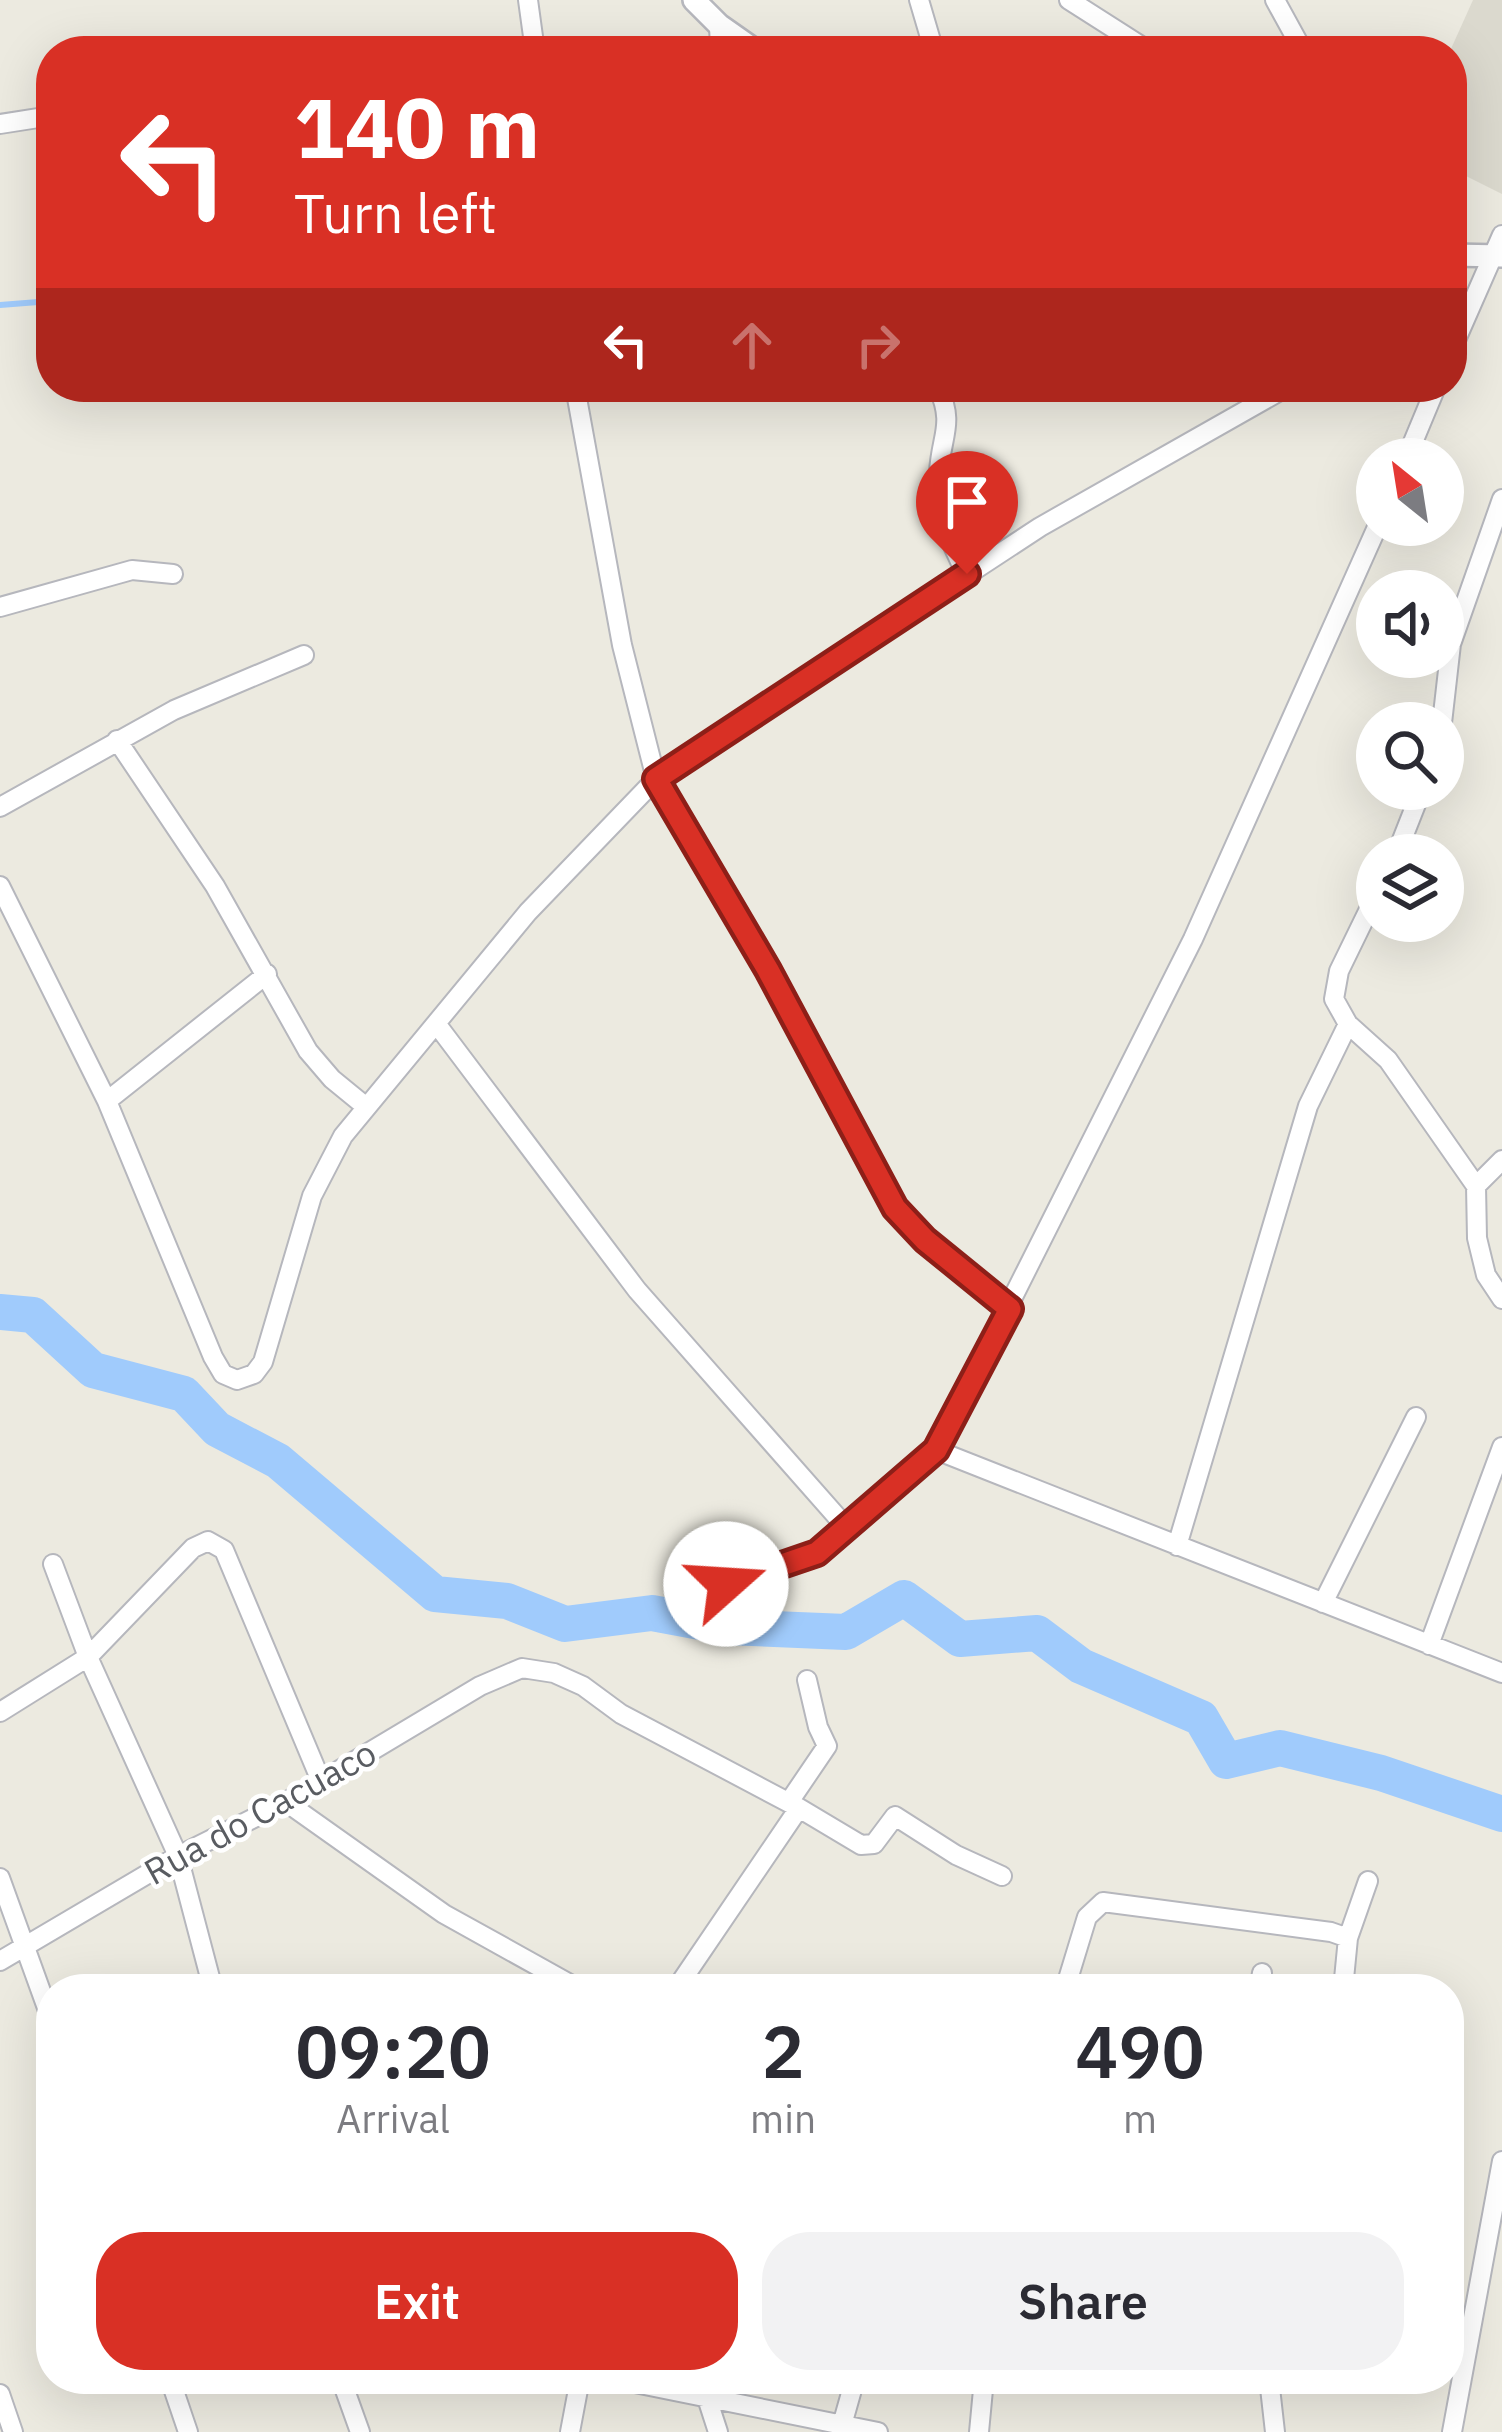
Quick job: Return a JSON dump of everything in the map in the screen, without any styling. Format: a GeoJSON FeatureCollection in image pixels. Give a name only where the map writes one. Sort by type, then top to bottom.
{"type":"FeatureCollection","features":[{"type":"Feature","properties":{"kind":"street"},"geometry":{"type":"LineString","coordinates":[[528,0],[533,36]]}},
{"type":"Feature","properties":{"kind":"street"},"geometry":{"type":"LineString","coordinates":[[694,0],[734,36]]}},
{"type":"Feature","properties":{"kind":"street"},"geometry":{"type":"LineString","coordinates":[[919,0],[930,36]]}},
{"type":"Feature","properties":{"kind":"street"},"geometry":{"type":"LineString","coordinates":[[1069,0],[1125,36]]}},
{"type":"Feature","properties":{"kind":"street"},"geometry":{"type":"LineString","coordinates":[[1275,0],[1295,36]]}},
{"type":"Feature","properties":{"kind":"street"},"geometry":{"type":"LineString","coordinates":[[719,26],[719,36]]}},
{"type":"Feature","properties":{"kind":"street"},"geometry":{"type":"LineString","coordinates":[[0,124],[36,118]]}},
{"type":"Feature","properties":{"kind":"street"},"geometry":{"type":"LineString","coordinates":[[1467,253],[1499,249]]}},
{"type":"Feature","properties":{"kind":"street"},"geometry":{"type":"LineString","coordinates":[[1467,318],[1499,249]]}},
{"type":"Feature","properties":{"kind":"street"},"geometry":{"type":"LineString","coordinates":[[578,402],[622,645],[656,779],[768,970],[895,1208],[925,1240],[1010,1309]]}},
{"type":"Feature","properties":{"kind":"street"},"geometry":{"type":"LineString","coordinates":[[942,402],[949,426],[939,470],[943,519],[967,574]]}},
{"type":"Feature","properties":{"kind":"street"},"geometry":{"type":"LineString","coordinates":[[0,886],[107,1101],[191,1296],[212,1357],[223,1374],[237,1380],[254,1374],[263,1362],[312,1196],[364,1106],[438,1026],[528,912],[656,779],[1040,527],[1261,402]]}},
{"type":"Feature","properties":{"kind":"street"},"geometry":{"type":"LineString","coordinates":[[1415,438],[1430,402]]}},
{"type":"Feature","properties":{"kind":"street"},"geometry":{"type":"LineString","coordinates":[[1445,702],[1456,628],[1502,499]]}},
{"type":"Feature","properties":{"kind":"street"},"geometry":{"type":"LineString","coordinates":[[695,1594],[817,1553],[936,1450],[1193,939],[1369,546]]}},
{"type":"Feature","properties":{"kind":"street"},"geometry":{"type":"LineString","coordinates":[[0,607],[132,570],[173,574]]}},
{"type":"Feature","properties":{"kind":"street"},"geometry":{"type":"LineString","coordinates":[[0,807],[174,710],[304,655]]}},
{"type":"Feature","properties":{"kind":"street"},"geometry":{"type":"LineString","coordinates":[[118,740],[215,886],[317,1064],[364,1106]]}},
{"type":"Feature","properties":{"kind":"street"},"geometry":{"type":"LineString","coordinates":[[1356,934],[1334,999],[1348,1024],[1388,1060],[1476,1186],[1477,1238],[1486,1275],[1502,1299]]}},
{"type":"Feature","properties":{"kind":"street"},"geometry":{"type":"LineString","coordinates":[[107,1101],[267,974]]}},
{"type":"Feature","properties":{"kind":"street"},"geometry":{"type":"LineString","coordinates":[[1177,1546],[1305,1116],[1348,1024]]}},
{"type":"Feature","properties":{"kind":"street"},"geometry":{"type":"LineString","coordinates":[[438,1026],[638,1290],[845,1527]]}},
{"type":"Feature","properties":{"kind":"street"},"geometry":{"type":"LineString","coordinates":[[1476,1186],[1502,1160]]}},
{"type":"Feature","properties":{"kind":"street"},"geometry":{"type":"LineString","coordinates":[[1323,1603],[1416,1417]]}},
{"type":"Feature","properties":{"kind":"street"},"geometry":{"type":"LineString","coordinates":[[1430,1645],[1502,1447]]}},
{"type":"Feature","properties":{"kind":"street"},"geometry":{"type":"LineString","coordinates":[[936,1450],[1502,1672]]}},
{"type":"Feature","properties":{"kind":"street"},"geometry":{"type":"LineString","coordinates":[[0,1712],[88,1657],[193,1548],[208,1541],[224,1550],[321,1781]]}},
{"type":"Feature","properties":{"kind":"street"},"geometry":{"type":"LineString","coordinates":[[53,1564],[88,1657],[178,1856],[209,1974]]}},
{"type":"Feature","properties":{"kind":"street","name":"Rua do Cacuaco"},"geometry":{"type":"LineString","coordinates":[[0,1961],[178,1856],[286,1802],[480,1686],[523,1668],[554,1673],[583,1686],[621,1714],[794,1805]]}},
{"type":"Feature","properties":{"kind":"street"},"geometry":{"type":"LineString","coordinates":[[686,1974],[827,1746],[807,1680]]}},
{"type":"Feature","properties":{"kind":"street"},"geometry":{"type":"LineString","coordinates":[[286,1802],[444,1914],[552,1974]]}},
{"type":"Feature","properties":{"kind":"street"},"geometry":{"type":"LineString","coordinates":[[794,1805],[868,1847],[895,1816],[956,1855],[1002,1876]]}},
{"type":"Feature","properties":{"kind":"street"},"geometry":{"type":"LineString","coordinates":[[0,1878],[36,1974]]}},
{"type":"Feature","properties":{"kind":"street"},"geometry":{"type":"LineString","coordinates":[[1344,1974],[1348,1937],[1368,1881]]}},
{"type":"Feature","properties":{"kind":"street"},"geometry":{"type":"LineString","coordinates":[[1070,1974],[1087,1917],[1103,1902],[1348,1937]]}},
{"type":"Feature","properties":{"kind":"street"},"geometry":{"type":"LineString","coordinates":[[1464,2367],[1502,2161]]}},
{"type":"Feature","properties":{"kind":"street"},"geometry":{"type":"LineString","coordinates":[[0,2394],[13,2432]]}},
{"type":"Feature","properties":{"kind":"street"},"geometry":{"type":"LineString","coordinates":[[175,2394],[188,2432]]}},
{"type":"Feature","properties":{"kind":"street"},"geometry":{"type":"LineString","coordinates":[[346,2394],[360,2432]]}},
{"type":"Feature","properties":{"kind":"street"},"geometry":{"type":"LineString","coordinates":[[570,2432],[577,2394]]}},
{"type":"Feature","properties":{"kind":"street"},"geometry":{"type":"LineString","coordinates":[[688,2394],[878,2432]]}},
{"type":"Feature","properties":{"kind":"street"},"geometry":{"type":"LineString","coordinates":[[842,2425],[851,2394]]}},
{"type":"Feature","properties":{"kind":"street"},"geometry":{"type":"LineString","coordinates":[[979,2432],[983,2394]]}},
{"type":"Feature","properties":{"kind":"street"},"geometry":{"type":"LineString","coordinates":[[1271,2394],[1274,2432]]}},
{"type":"Feature","properties":{"kind":"street"},"geometry":{"type":"LineString","coordinates":[[1452,2432],[1459,2394]]}},
{"type":"Feature","properties":{"kind":"street"},"geometry":{"type":"LineString","coordinates":[[707,2398],[718,2432]]}},
{"type":"Feature","properties":{"kind":"shaded area"},"geometry":{"type":"Polygon","coordinates":[[[1473,0],[1502,0],[1502,194],[1467,176],[1467,36],[1457,36],[1473,0]]]}},
{"type":"Feature","properties":{"kind":"waterway"},"geometry":{"type":"LineString","coordinates":[[0,305],[36,302]]}},
{"type":"Feature","properties":{"kind":"waterway"},"geometry":{"type":"LineString","coordinates":[[0,1312],[33,1315],[93,1370],[184,1394],[217,1429],[278,1461],[435,1594],[507,1601],[565,1624],[652,1613],[727,1627],[846,1632],[904,1598],[960,1639],[1037,1633],[1081,1666],[1201,1718],[1226,1761],[1280,1748],[1381,1773],[1502,1814]]}},
{"type":"Feature","properties":{"kind":"route"},"geometry":{"type":"LineString","coordinates":[[726,1584],[817,1553],[936,1450],[1010,1309],[925,1240],[895,1208],[768,970],[656,779],[967,574]]}}]}
